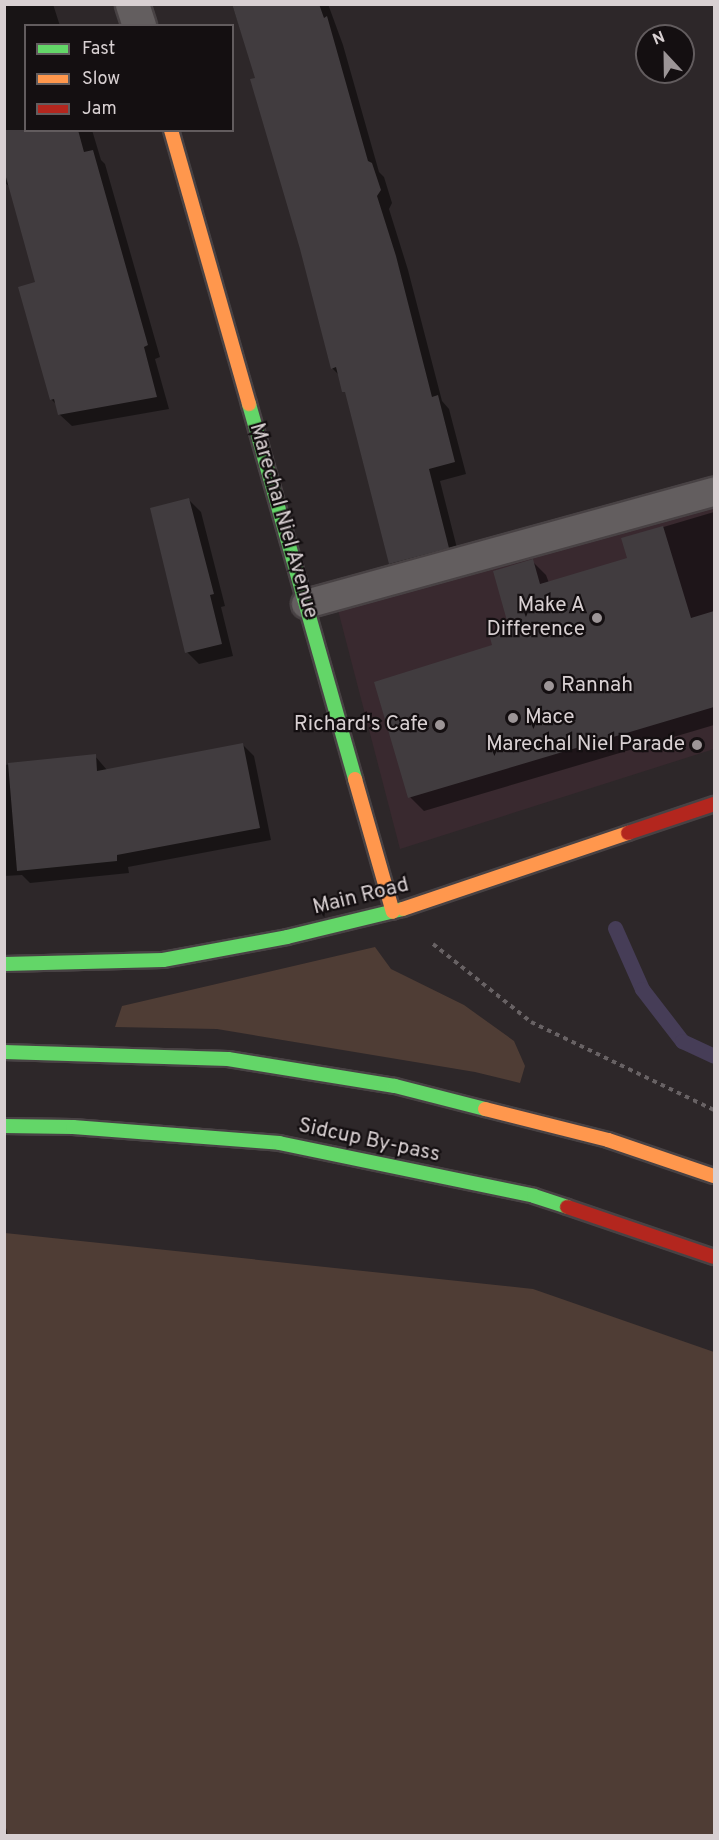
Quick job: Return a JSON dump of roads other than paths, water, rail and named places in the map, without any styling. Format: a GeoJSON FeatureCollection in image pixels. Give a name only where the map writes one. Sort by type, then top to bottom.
{"type":"FeatureCollection","features":[{"type":"Feature","properties":{"kind":"main road","name":"Marechal Niel Avenue"},"geometry":{"type":"LineString","coordinates":[[172,132],[393,912]]}},
{"type":"Feature","properties":{"kind":"main road","name":"Main Road"},"geometry":{"type":"LineString","coordinates":[[4,964],[163,960],[287,937],[393,912],[714,804]]}},
{"type":"Feature","properties":{"kind":"main road"},"geometry":{"type":"LineString","coordinates":[[4,1052],[228,1059],[395,1086],[608,1140],[714,1176]]}},
{"type":"Feature","properties":{"kind":"main road","name":"Sidcup By-pass"},"geometry":{"type":"LineString","coordinates":[[4,1126],[73,1127],[279,1143],[534,1196],[714,1257]]}},
{"type":"Feature","properties":{"kind":"street"},"geometry":{"type":"LineString","coordinates":[[132,4],[138,24]]}},
{"type":"Feature","properties":{"kind":"lane"},"geometry":{"type":"LineString","coordinates":[[306,604],[714,492]]}},
{"type":"Feature","properties":{"kind":"waterway"},"geometry":{"type":"LineString","coordinates":[[615,928],[642,989],[682,1041],[714,1056]]}},
{"type":"Feature","properties":{"kind":"place","name":"Make A Difference"},"geometry":{"type":"Point","coordinates":[597,618]}},
{"type":"Feature","properties":{"kind":"place","name":"Rannah"},"geometry":{"type":"Point","coordinates":[549,686]}},
{"type":"Feature","properties":{"kind":"place","name":"Mace"},"geometry":{"type":"Point","coordinates":[513,718]}},
{"type":"Feature","properties":{"kind":"place","name":"Richard's Cafe"},"geometry":{"type":"Point","coordinates":[440,725]}},
{"type":"Feature","properties":{"kind":"place","name":"Marechal Niel Parade"},"geometry":{"type":"Point","coordinates":[697,745]}}]}
